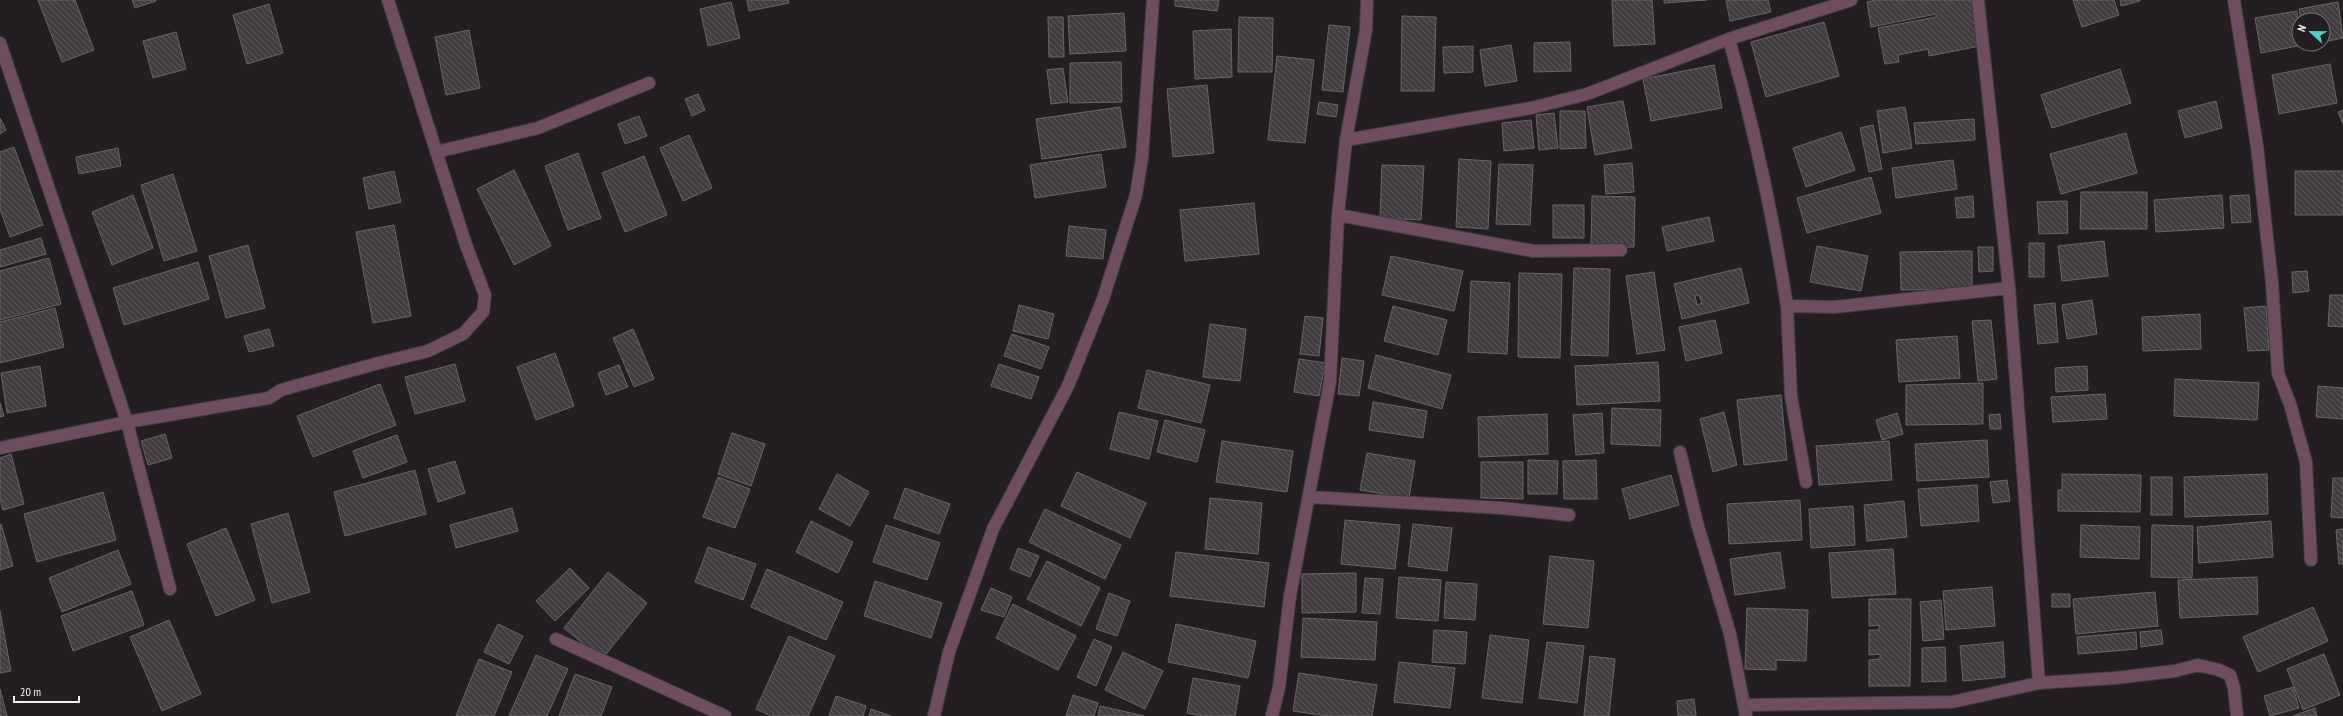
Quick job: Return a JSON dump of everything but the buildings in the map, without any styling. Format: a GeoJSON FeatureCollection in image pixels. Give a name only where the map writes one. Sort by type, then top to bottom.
{"type":"FeatureCollection","features":[{"type":"Feature","properties":{"kind":"street"},"geometry":{"type":"LineString","coordinates":[[0,448],[127,422],[269,398],[281,390],[428,351],[463,334],[483,312],[485,295],[436,152],[388,0]]}},
{"type":"Feature","properties":{"kind":"street"},"geometry":{"type":"LineString","coordinates":[[934,716],[949,652],[994,529],[1068,386],[1103,299],[1136,195],[1142,158],[1153,0]]}},
{"type":"Feature","properties":{"kind":"street"},"geometry":{"type":"LineString","coordinates":[[1272,716],[1279,687],[1290,596],[1330,382],[1338,215],[1346,140],[1366,30],[1367,0]]}},
{"type":"Feature","properties":{"kind":"street"},"geometry":{"type":"LineString","coordinates":[[1346,140],[1531,108],[1587,94],[1729,39],[1851,0]]}},
{"type":"Feature","properties":{"kind":"street"},"geometry":{"type":"LineString","coordinates":[[1978,0],[2009,288],[2039,683]]}},
{"type":"Feature","properties":{"kind":"street"},"geometry":{"type":"LineString","coordinates":[[2234,0],[2257,146],[2272,283],[2278,373],[2290,404],[2306,462],[2311,560]]}},
{"type":"Feature","properties":{"kind":"street"},"geometry":{"type":"LineString","coordinates":[[1729,39],[1746,100],[1776,237],[1787,306],[1791,396],[1806,482]]}},
{"type":"Feature","properties":{"kind":"street"},"geometry":{"type":"LineString","coordinates":[[0,43],[127,422],[170,589]]}},
{"type":"Feature","properties":{"kind":"street"},"geometry":{"type":"LineString","coordinates":[[436,152],[538,128],[649,83]]}},
{"type":"Feature","properties":{"kind":"street"},"geometry":{"type":"LineString","coordinates":[[1338,215],[1533,251],[1622,250]]}},
{"type":"Feature","properties":{"kind":"street"},"geometry":{"type":"LineString","coordinates":[[1787,306],[1835,307],[2009,288]]}},
{"type":"Feature","properties":{"kind":"street"},"geometry":{"type":"LineString","coordinates":[[1680,452],[1697,522],[1730,634],[1745,710],[1952,702],[2039,683],[2115,678],[2175,670],[2198,665],[2219,670],[2230,675],[2234,688],[2237,716]]}},
{"type":"Feature","properties":{"kind":"street"},"geometry":{"type":"LineString","coordinates":[[1309,497],[1502,508],[1569,515]]}},
{"type":"Feature","properties":{"kind":"street"},"geometry":{"type":"LineString","coordinates":[[556,639],[725,716]]}}]}
